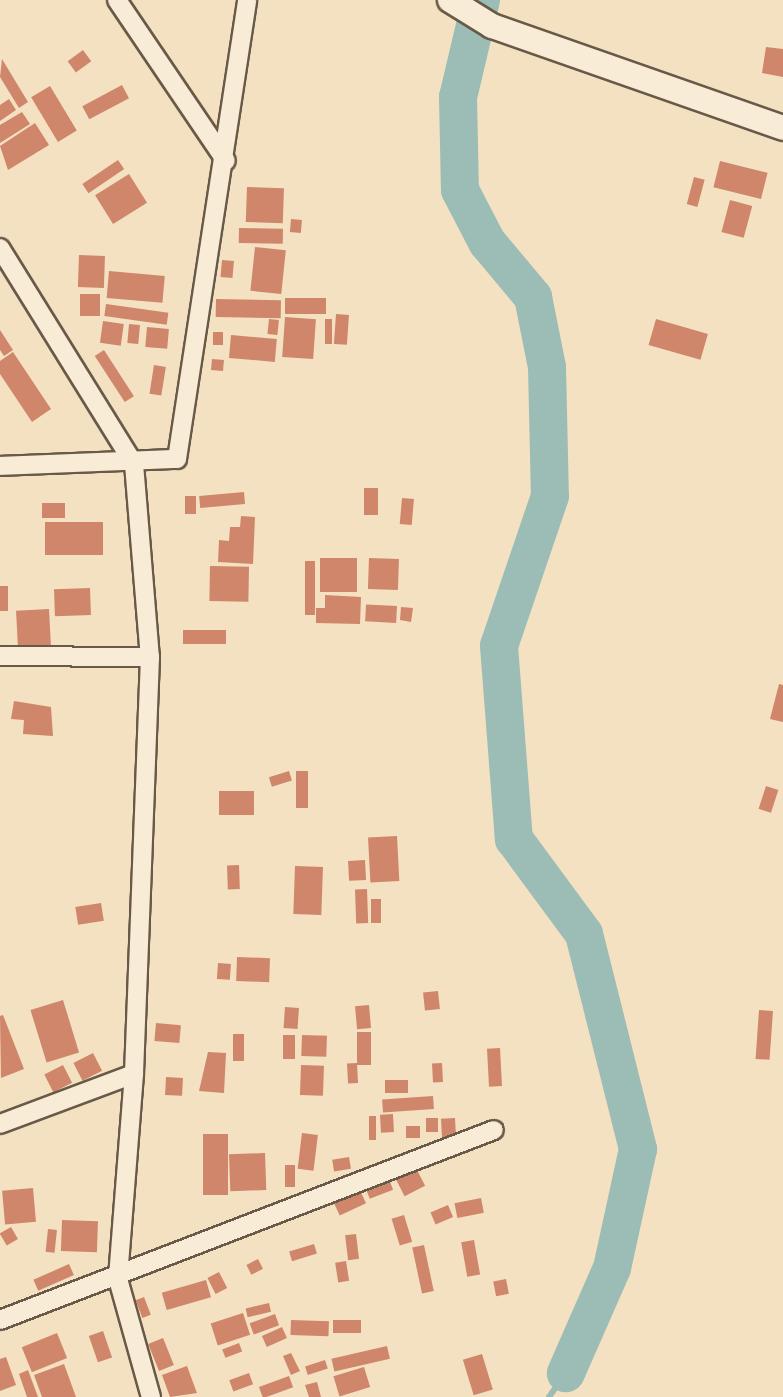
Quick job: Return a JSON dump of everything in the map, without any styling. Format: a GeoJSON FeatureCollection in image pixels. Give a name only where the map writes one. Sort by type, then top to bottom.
{"type":"FeatureCollection","features":[{"type":"Feature","properties":{"kind":"street"},"geometry":{"type":"LineString","coordinates":[[117,0],[226,161]]}},
{"type":"Feature","properties":{"kind":"street"},"geometry":{"type":"LineString","coordinates":[[0,466],[134,464],[177,459],[226,161],[247,0]]}},
{"type":"Feature","properties":{"kind":"street"},"geometry":{"type":"LineString","coordinates":[[456,4],[492,26],[783,128]]}},
{"type":"Feature","properties":{"kind":"street"},"geometry":{"type":"LineString","coordinates":[[0,248],[134,464],[150,657],[134,1074],[118,1279],[151,1397]]}},
{"type":"Feature","properties":{"kind":"street"},"geometry":{"type":"LineString","coordinates":[[0,656],[150,657]]}},
{"type":"Feature","properties":{"kind":"street"},"geometry":{"type":"LineString","coordinates":[[0,1124],[134,1074]]}},
{"type":"Feature","properties":{"kind":"street"},"geometry":{"type":"LineString","coordinates":[[0,1320],[118,1279],[494,1130]]}},
{"type":"Feature","properties":{"kind":"building"},"geometry":{"type":"Polygon","coordinates":[[[766,47],[783,49],[783,77],[762,73],[766,47]]]}},
{"type":"Feature","properties":{"kind":"building"},"geometry":{"type":"Polygon","coordinates":[[[83,50],[91,61],[76,72],[68,61],[83,50]]]}},
{"type":"Feature","properties":{"kind":"building"},"geometry":{"type":"Polygon","coordinates":[[[2,59],[28,102],[19,108],[0,77],[2,59]]]}},
{"type":"Feature","properties":{"kind":"building"},"geometry":{"type":"Polygon","coordinates":[[[122,85],[129,98],[89,119],[82,106],[122,85]]]}},
{"type":"Feature","properties":{"kind":"building"},"geometry":{"type":"Polygon","coordinates":[[[50,86],[77,131],[58,142],[31,97],[50,86]]]}},
{"type":"Feature","properties":{"kind":"building"},"geometry":{"type":"Polygon","coordinates":[[[9,99],[16,110],[0,121],[0,105],[9,99]]]}},
{"type":"Feature","properties":{"kind":"building"},"geometry":{"type":"Polygon","coordinates":[[[22,112],[30,124],[0,143],[0,125],[22,112]]]}},
{"type":"Feature","properties":{"kind":"building"},"geometry":{"type":"Polygon","coordinates":[[[35,123],[49,145],[8,170],[0,146],[35,123]]]}},
{"type":"Feature","properties":{"kind":"building"},"geometry":{"type":"Polygon","coordinates":[[[118,160],[124,169],[89,193],[82,184],[118,160]]]}},
{"type":"Feature","properties":{"kind":"building"},"geometry":{"type":"Polygon","coordinates":[[[720,161],[768,173],[761,199],[713,187],[720,161]]]}},
{"type":"Feature","properties":{"kind":"building"},"geometry":{"type":"Polygon","coordinates":[[[129,174],[147,203],[113,224],[95,195],[129,174]]]}},
{"type":"Feature","properties":{"kind":"building"},"geometry":{"type":"Polygon","coordinates":[[[694,177],[705,180],[697,207],[687,204],[694,177]]]}},
{"type":"Feature","properties":{"kind":"building"},"geometry":{"type":"Polygon","coordinates":[[[247,187],[284,188],[283,223],[246,222],[247,187]]]}},
{"type":"Feature","properties":{"kind":"building"},"geometry":{"type":"Polygon","coordinates":[[[730,200],[752,206],[744,238],[721,232],[730,200]]]}},
{"type":"Feature","properties":{"kind":"building"},"geometry":{"type":"Polygon","coordinates":[[[291,219],[302,220],[301,233],[290,232],[291,219]]]}},
{"type":"Feature","properties":{"kind":"building"},"geometry":{"type":"Polygon","coordinates":[[[239,228],[283,229],[283,244],[239,243],[239,228]]]}},
{"type":"Feature","properties":{"kind":"building"},"geometry":{"type":"Polygon","coordinates":[[[255,247],[286,250],[281,294],[250,291],[255,247]]]}},
{"type":"Feature","properties":{"kind":"building"},"geometry":{"type":"Polygon","coordinates":[[[79,255],[105,256],[104,288],[78,287],[79,255]]]}},
{"type":"Feature","properties":{"kind":"building"},"geometry":{"type":"Polygon","coordinates":[[[222,260],[234,261],[232,278],[221,277],[222,260]]]}},
{"type":"Feature","properties":{"kind":"building"},"geometry":{"type":"Polygon","coordinates":[[[109,271],[165,276],[162,303],[107,298],[109,271]]]}},
{"type":"Feature","properties":{"kind":"building"},"geometry":{"type":"Polygon","coordinates":[[[80,294],[100,294],[100,316],[80,316],[80,294]]]}},
{"type":"Feature","properties":{"kind":"building"},"geometry":{"type":"Polygon","coordinates":[[[285,298],[326,298],[326,314],[285,314],[285,298]]]}},
{"type":"Feature","properties":{"kind":"building"},"geometry":{"type":"Polygon","coordinates":[[[216,299],[281,300],[281,318],[216,317],[216,299]]]}},
{"type":"Feature","properties":{"kind":"building"},"geometry":{"type":"Polygon","coordinates":[[[106,304],[168,313],[167,325],[104,316],[106,304]]]}},
{"type":"Feature","properties":{"kind":"building"},"geometry":{"type":"Polygon","coordinates":[[[336,314],[349,315],[347,345],[334,344],[336,314]]]}},
{"type":"Feature","properties":{"kind":"building"},"geometry":{"type":"Polygon","coordinates":[[[285,317],[316,319],[313,359],[282,357],[285,317]]]}},
{"type":"Feature","properties":{"kind":"building"},"geometry":{"type":"Polygon","coordinates":[[[269,319],[279,320],[277,335],[267,334],[269,319]]]}},
{"type":"Feature","properties":{"kind":"building"},"geometry":{"type":"Polygon","coordinates":[[[325,319],[332,319],[332,344],[325,344],[325,319]]]}},
{"type":"Feature","properties":{"kind":"building"},"geometry":{"type":"Polygon","coordinates":[[[656,319],[708,334],[700,360],[649,345],[656,319]]]}},
{"type":"Feature","properties":{"kind":"building"},"geometry":{"type":"Polygon","coordinates":[[[103,321],[124,324],[121,346],[100,343],[103,321]]]}},
{"type":"Feature","properties":{"kind":"building"},"geometry":{"type":"Polygon","coordinates":[[[129,324],[140,325],[138,344],[127,343],[129,324]]]}},
{"type":"Feature","properties":{"kind":"building"},"geometry":{"type":"Polygon","coordinates":[[[147,327],[169,329],[167,349],[145,347],[147,327]]]}},
{"type":"Feature","properties":{"kind":"building"},"geometry":{"type":"Polygon","coordinates":[[[0,330],[13,350],[4,356],[0,350],[0,330]]]}},
{"type":"Feature","properties":{"kind":"building"},"geometry":{"type":"Polygon","coordinates":[[[213,332],[223,332],[223,345],[213,345],[213,332]]]}},
{"type":"Feature","properties":{"kind":"building"},"geometry":{"type":"Polygon","coordinates":[[[231,335],[277,339],[275,362],[229,358],[231,335]]]}},
{"type":"Feature","properties":{"kind":"building"},"geometry":{"type":"Polygon","coordinates":[[[104,350],[134,396],[125,402],[95,356],[104,350]]]}},
{"type":"Feature","properties":{"kind":"building"},"geometry":{"type":"Polygon","coordinates":[[[13,352],[51,409],[32,422],[0,374],[0,361],[13,352]]]}},
{"type":"Feature","properties":{"kind":"building"},"geometry":{"type":"Polygon","coordinates":[[[212,359],[224,360],[223,371],[211,370],[212,359]]]}},
{"type":"Feature","properties":{"kind":"building"},"geometry":{"type":"Polygon","coordinates":[[[154,365],[166,367],[161,396],[149,394],[154,365]]]}},
{"type":"Feature","properties":{"kind":"building"},"geometry":{"type":"Polygon","coordinates":[[[364,488],[378,488],[378,515],[364,515],[364,488]]]}},
{"type":"Feature","properties":{"kind":"building"},"geometry":{"type":"Polygon","coordinates":[[[244,492],[245,504],[200,508],[199,496],[244,492]]]}},
{"type":"Feature","properties":{"kind":"building"},"geometry":{"type":"Polygon","coordinates":[[[185,496],[196,496],[196,514],[185,514],[185,496]]]}},
{"type":"Feature","properties":{"kind":"building"},"geometry":{"type":"Polygon","coordinates":[[[402,498],[414,499],[412,525],[400,524],[402,498]]]}},
{"type":"Feature","properties":{"kind":"building"},"geometry":{"type":"Polygon","coordinates":[[[42,503],[65,503],[65,518],[42,518],[42,503]]]}},
{"type":"Feature","properties":{"kind":"building"},"geometry":{"type":"Polygon","coordinates":[[[241,516],[255,517],[253,564],[218,562],[219,540],[229,541],[230,527],[240,527],[241,516]]]}},
{"type":"Feature","properties":{"kind":"building"},"geometry":{"type":"Polygon","coordinates":[[[45,522],[103,522],[103,555],[45,555],[45,522]]]}},
{"type":"Feature","properties":{"kind":"building"},"geometry":{"type":"Polygon","coordinates":[[[320,558],[357,558],[357,592],[320,592],[320,558]]]}},
{"type":"Feature","properties":{"kind":"building"},"geometry":{"type":"Polygon","coordinates":[[[369,558],[399,559],[398,590],[368,589],[369,558]]]}},
{"type":"Feature","properties":{"kind":"building"},"geometry":{"type":"Polygon","coordinates":[[[305,561],[315,561],[315,615],[305,615],[305,561]]]}},
{"type":"Feature","properties":{"kind":"building"},"geometry":{"type":"Polygon","coordinates":[[[210,566],[249,567],[248,602],[209,601],[210,566]]]}},
{"type":"Feature","properties":{"kind":"building"},"geometry":{"type":"Polygon","coordinates":[[[0,586],[8,586],[8,611],[0,611],[0,586]]]}},
{"type":"Feature","properties":{"kind":"building"},"geometry":{"type":"Polygon","coordinates":[[[90,588],[91,615],[55,616],[54,589],[90,588]]]}},
{"type":"Feature","properties":{"kind":"building"},"geometry":{"type":"Polygon","coordinates":[[[325,595],[361,597],[360,624],[316,623],[316,608],[325,608],[325,595]]]}},
{"type":"Feature","properties":{"kind":"building"},"geometry":{"type":"Polygon","coordinates":[[[366,604],[397,606],[396,623],[365,621],[366,604]]]}},
{"type":"Feature","properties":{"kind":"building"},"geometry":{"type":"Polygon","coordinates":[[[401,607],[413,608],[411,622],[400,620],[401,607]]]}},
{"type":"Feature","properties":{"kind":"building"},"geometry":{"type":"Polygon","coordinates":[[[49,609],[51,645],[18,647],[16,611],[49,609]]]}},
{"type":"Feature","properties":{"kind":"building"},"geometry":{"type":"Polygon","coordinates":[[[183,630],[226,630],[226,644],[183,644],[183,630]]]}},
{"type":"Feature","properties":{"kind":"building"},"geometry":{"type":"Polygon","coordinates":[[[779,684],[783,685],[783,722],[770,719],[779,684]]]}},
{"type":"Feature","properties":{"kind":"building"},"geometry":{"type":"Polygon","coordinates":[[[14,701],[51,707],[53,736],[23,734],[24,720],[11,719],[14,701]]]}},
{"type":"Feature","properties":{"kind":"building"},"geometry":{"type":"Polygon","coordinates":[[[289,771],[292,781],[272,787],[269,777],[289,771]]]}},
{"type":"Feature","properties":{"kind":"building"},"geometry":{"type":"Polygon","coordinates":[[[296,771],[308,771],[308,808],[296,808],[296,771]]]}},
{"type":"Feature","properties":{"kind":"building"},"geometry":{"type":"Polygon","coordinates":[[[766,786],[778,790],[771,813],[759,809],[766,786]]]}},
{"type":"Feature","properties":{"kind":"building"},"geometry":{"type":"Polygon","coordinates":[[[219,791],[254,791],[254,815],[219,815],[219,791]]]}},
{"type":"Feature","properties":{"kind":"building"},"geometry":{"type":"Polygon","coordinates":[[[397,836],[399,881],[370,882],[368,838],[397,836]]]}},
{"type":"Feature","properties":{"kind":"building"},"geometry":{"type":"Polygon","coordinates":[[[365,860],[366,880],[349,881],[348,861],[365,860]]]}},
{"type":"Feature","properties":{"kind":"building"},"geometry":{"type":"Polygon","coordinates":[[[227,865],[239,865],[240,889],[228,889],[227,865]]]}},
{"type":"Feature","properties":{"kind":"building"},"geometry":{"type":"Polygon","coordinates":[[[295,866],[323,867],[321,915],[293,914],[295,866]]]}},
{"type":"Feature","properties":{"kind":"building"},"geometry":{"type":"Polygon","coordinates":[[[355,889],[367,889],[368,923],[356,923],[355,889]]]}},
{"type":"Feature","properties":{"kind":"building"},"geometry":{"type":"Polygon","coordinates":[[[371,899],[381,899],[381,923],[371,923],[371,899]]]}},
{"type":"Feature","properties":{"kind":"building"},"geometry":{"type":"Polygon","coordinates":[[[101,903],[104,921],[78,925],[75,907],[101,903]]]}},
{"type":"Feature","properties":{"kind":"building"},"geometry":{"type":"Polygon","coordinates":[[[237,957],[270,958],[269,982],[236,981],[237,957]]]}},
{"type":"Feature","properties":{"kind":"building"},"geometry":{"type":"Polygon","coordinates":[[[218,963],[231,964],[230,980],[217,979],[218,963]]]}},
{"type":"Feature","properties":{"kind":"building"},"geometry":{"type":"Polygon","coordinates":[[[438,991],[440,1009],[425,1010],[423,993],[438,991]]]}},
{"type":"Feature","properties":{"kind":"building"},"geometry":{"type":"Polygon","coordinates":[[[63,1000],[79,1053],[47,1063],[30,1010],[63,1000]]]}},
{"type":"Feature","properties":{"kind":"building"},"geometry":{"type":"Polygon","coordinates":[[[369,1005],[371,1028],[357,1029],[355,1006],[369,1005]]]}},
{"type":"Feature","properties":{"kind":"building"},"geometry":{"type":"Polygon","coordinates":[[[285,1007],[299,1008],[298,1029],[284,1028],[285,1007]]]}},
{"type":"Feature","properties":{"kind":"building"},"geometry":{"type":"Polygon","coordinates":[[[759,1010],[773,1011],[770,1060],[756,1059],[759,1010]]]}},
{"type":"Feature","properties":{"kind":"building"},"geometry":{"type":"Polygon","coordinates":[[[3,1015],[24,1069],[1,1078],[0,1016],[3,1015]]]}},
{"type":"Feature","properties":{"kind":"building"},"geometry":{"type":"Polygon","coordinates":[[[156,1023],[181,1025],[179,1043],[154,1041],[156,1023]]]}},
{"type":"Feature","properties":{"kind":"building"},"geometry":{"type":"Polygon","coordinates":[[[357,1032],[371,1032],[371,1065],[357,1065],[357,1032]]]}},
{"type":"Feature","properties":{"kind":"building"},"geometry":{"type":"Polygon","coordinates":[[[233,1034],[244,1034],[244,1061],[233,1061],[233,1034]]]}},
{"type":"Feature","properties":{"kind":"building"},"geometry":{"type":"Polygon","coordinates":[[[283,1035],[295,1035],[295,1059],[283,1059],[283,1035]]]}},
{"type":"Feature","properties":{"kind":"building"},"geometry":{"type":"Polygon","coordinates":[[[302,1035],[327,1036],[326,1057],[301,1056],[302,1035]]]}},
{"type":"Feature","properties":{"kind":"building"},"geometry":{"type":"Polygon","coordinates":[[[500,1048],[502,1086],[489,1087],[487,1049],[500,1048]]]}},
{"type":"Feature","properties":{"kind":"building"},"geometry":{"type":"Polygon","coordinates":[[[208,1052],[226,1053],[224,1093],[199,1091],[208,1052]]]}},
{"type":"Feature","properties":{"kind":"building"},"geometry":{"type":"Polygon","coordinates":[[[93,1053],[102,1071],[82,1081],[73,1063],[93,1053]]]}},
{"type":"Feature","properties":{"kind":"building"},"geometry":{"type":"Polygon","coordinates":[[[357,1063],[358,1083],[348,1083],[347,1064],[357,1063]]]}},
{"type":"Feature","properties":{"kind":"building"},"geometry":{"type":"Polygon","coordinates":[[[442,1063],[443,1082],[433,1082],[432,1064],[442,1063]]]}},
{"type":"Feature","properties":{"kind":"building"},"geometry":{"type":"Polygon","coordinates":[[[63,1065],[72,1083],[53,1092],[44,1075],[63,1065]]]}},
{"type":"Feature","properties":{"kind":"building"},"geometry":{"type":"Polygon","coordinates":[[[301,1065],[324,1066],[323,1096],[300,1095],[301,1065]]]}},
{"type":"Feature","properties":{"kind":"building"},"geometry":{"type":"Polygon","coordinates":[[[166,1077],[183,1078],[182,1096],[165,1095],[166,1077]]]}},
{"type":"Feature","properties":{"kind":"building"},"geometry":{"type":"Polygon","coordinates":[[[385,1080],[408,1080],[408,1093],[385,1093],[385,1080]]]}},
{"type":"Feature","properties":{"kind":"building"},"geometry":{"type":"Polygon","coordinates":[[[433,1096],[434,1109],[383,1113],[382,1100],[433,1096]]]}},
{"type":"Feature","properties":{"kind":"building"},"geometry":{"type":"Polygon","coordinates":[[[393,1114],[394,1132],[381,1133],[380,1115],[393,1114]]]}},
{"type":"Feature","properties":{"kind":"building"},"geometry":{"type":"Polygon","coordinates":[[[369,1116],[376,1116],[376,1140],[369,1140],[369,1116]]]}},
{"type":"Feature","properties":{"kind":"building"},"geometry":{"type":"Polygon","coordinates":[[[426,1118],[438,1118],[438,1132],[426,1132],[426,1118]]]}},
{"type":"Feature","properties":{"kind":"building"},"geometry":{"type":"Polygon","coordinates":[[[455,1118],[456,1137],[442,1138],[441,1119],[455,1118]]]}},
{"type":"Feature","properties":{"kind":"building"},"geometry":{"type":"Polygon","coordinates":[[[406,1126],[420,1126],[420,1138],[406,1138],[406,1126]]]}},
{"type":"Feature","properties":{"kind":"building"},"geometry":{"type":"Polygon","coordinates":[[[302,1133],[318,1135],[313,1171],[298,1169],[302,1133]]]}},
{"type":"Feature","properties":{"kind":"building"},"geometry":{"type":"Polygon","coordinates":[[[203,1134],[228,1134],[228,1195],[203,1195],[203,1134]]]}},
{"type":"Feature","properties":{"kind":"building"},"geometry":{"type":"Polygon","coordinates":[[[265,1153],[266,1190],[230,1191],[229,1154],[265,1153]]]}},
{"type":"Feature","properties":{"kind":"building"},"geometry":{"type":"Polygon","coordinates":[[[349,1157],[351,1169],[334,1172],[332,1160],[349,1157]]]}},
{"type":"Feature","properties":{"kind":"building"},"geometry":{"type":"Polygon","coordinates":[[[285,1165],[295,1165],[295,1187],[285,1187],[285,1165]]]}},
{"type":"Feature","properties":{"kind":"building"},"geometry":{"type":"Polygon","coordinates":[[[416,1168],[425,1186],[405,1196],[396,1178],[416,1168]]]}},
{"type":"Feature","properties":{"kind":"building"},"geometry":{"type":"Polygon","coordinates":[[[387,1174],[393,1190],[370,1199],[364,1183],[387,1174]]]}},
{"type":"Feature","properties":{"kind":"building"},"geometry":{"type":"Polygon","coordinates":[[[358,1186],[366,1203],[340,1215],[332,1198],[358,1186]]]}},
{"type":"Feature","properties":{"kind":"building"},"geometry":{"type":"Polygon","coordinates":[[[33,1188],[36,1222],[5,1225],[2,1191],[33,1188]]]}},
{"type":"Feature","properties":{"kind":"building"},"geometry":{"type":"Polygon","coordinates":[[[481,1198],[484,1213],[457,1218],[454,1203],[481,1198]]]}},
{"type":"Feature","properties":{"kind":"building"},"geometry":{"type":"Polygon","coordinates":[[[448,1205],[453,1217],[436,1224],[431,1212],[448,1205]]]}},
{"type":"Feature","properties":{"kind":"building"},"geometry":{"type":"Polygon","coordinates":[[[404,1215],[412,1242],[400,1246],[392,1219],[404,1215]]]}},
{"type":"Feature","properties":{"kind":"building"},"geometry":{"type":"Polygon","coordinates":[[[62,1220],[98,1221],[97,1252],[61,1251],[62,1220]]]}},
{"type":"Feature","properties":{"kind":"building"},"geometry":{"type":"Polygon","coordinates":[[[11,1227],[18,1239],[7,1246],[0,1233],[11,1227]]]}},
{"type":"Feature","properties":{"kind":"building"},"geometry":{"type":"Polygon","coordinates":[[[48,1229],[57,1230],[55,1253],[46,1252],[48,1229]]]}},
{"type":"Feature","properties":{"kind":"building"},"geometry":{"type":"Polygon","coordinates":[[[356,1234],[359,1259],[348,1260],[345,1235],[356,1234]]]}},
{"type":"Feature","properties":{"kind":"building"},"geometry":{"type":"Polygon","coordinates":[[[474,1240],[480,1274],[467,1277],[461,1242],[474,1240]]]}},
{"type":"Feature","properties":{"kind":"building"},"geometry":{"type":"Polygon","coordinates":[[[314,1244],[317,1254],[292,1261],[289,1252],[314,1244]]]}},
{"type":"Feature","properties":{"kind":"building"},"geometry":{"type":"Polygon","coordinates":[[[424,1245],[434,1291],[422,1293],[412,1247],[424,1245]]]}},
{"type":"Feature","properties":{"kind":"building"},"geometry":{"type":"Polygon","coordinates":[[[258,1259],[263,1269],[251,1275],[246,1265],[258,1259]]]}},
{"type":"Feature","properties":{"kind":"building"},"geometry":{"type":"Polygon","coordinates":[[[346,1261],[349,1281],[338,1282],[335,1263],[346,1261]]]}},
{"type":"Feature","properties":{"kind":"building"},"geometry":{"type":"Polygon","coordinates":[[[69,1264],[74,1275],[38,1291],[33,1280],[69,1264]]]}},
{"type":"Feature","properties":{"kind":"building"},"geometry":{"type":"Polygon","coordinates":[[[219,1272],[227,1288],[216,1294],[207,1278],[219,1272]]]}},
{"type":"Feature","properties":{"kind":"building"},"geometry":{"type":"Polygon","coordinates":[[[506,1279],[509,1294],[496,1296],[493,1281],[506,1279]]]}},
{"type":"Feature","properties":{"kind":"building"},"geometry":{"type":"Polygon","coordinates":[[[206,1280],[211,1297],[167,1310],[162,1293],[206,1280]]]}},
{"type":"Feature","properties":{"kind":"building"},"geometry":{"type":"Polygon","coordinates":[[[144,1297],[151,1315],[142,1318],[136,1300],[144,1297]]]}},
{"type":"Feature","properties":{"kind":"building"},"geometry":{"type":"Polygon","coordinates":[[[269,1303],[271,1312],[248,1317],[246,1308],[269,1303]]]}},
{"type":"Feature","properties":{"kind":"building"},"geometry":{"type":"Polygon","coordinates":[[[243,1313],[250,1335],[218,1345],[211,1324],[243,1313]]]}},
{"type":"Feature","properties":{"kind":"building"},"geometry":{"type":"Polygon","coordinates":[[[275,1314],[279,1325],[254,1335],[250,1323],[275,1314]]]}},
{"type":"Feature","properties":{"kind":"building"},"geometry":{"type":"Polygon","coordinates":[[[291,1320],[329,1321],[328,1336],[290,1335],[291,1320]]]}},
{"type":"Feature","properties":{"kind":"building"},"geometry":{"type":"Polygon","coordinates":[[[333,1320],[361,1320],[361,1333],[333,1333],[333,1320]]]}},
{"type":"Feature","properties":{"kind":"building"},"geometry":{"type":"Polygon","coordinates":[[[282,1327],[287,1338],[267,1347],[262,1336],[282,1327]]]}},
{"type":"Feature","properties":{"kind":"building"},"geometry":{"type":"Polygon","coordinates":[[[103,1331],[112,1357],[98,1362],[89,1336],[103,1331]]]}},
{"type":"Feature","properties":{"kind":"building"},"geometry":{"type":"Polygon","coordinates":[[[57,1333],[67,1358],[32,1372],[22,1347],[57,1333]]]}},
{"type":"Feature","properties":{"kind":"building"},"geometry":{"type":"Polygon","coordinates":[[[163,1338],[174,1365],[159,1371],[148,1344],[163,1338]]]}},
{"type":"Feature","properties":{"kind":"building"},"geometry":{"type":"Polygon","coordinates":[[[239,1343],[242,1351],[225,1358],[222,1349],[239,1343]]]}},
{"type":"Feature","properties":{"kind":"building"},"geometry":{"type":"Polygon","coordinates":[[[387,1346],[390,1359],[334,1371],[331,1359],[387,1346]]]}},
{"type":"Feature","properties":{"kind":"building"},"geometry":{"type":"Polygon","coordinates":[[[291,1353],[300,1371],[291,1375],[283,1356],[291,1353]]]}},
{"type":"Feature","properties":{"kind":"building"},"geometry":{"type":"Polygon","coordinates":[[[482,1354],[493,1389],[474,1395],[463,1360],[482,1354]]]}},
{"type":"Feature","properties":{"kind":"building"},"geometry":{"type":"Polygon","coordinates":[[[6,1357],[16,1385],[0,1391],[0,1359],[6,1357]]]}},
{"type":"Feature","properties":{"kind":"building"},"geometry":{"type":"Polygon","coordinates":[[[325,1360],[328,1369],[308,1375],[305,1366],[325,1360]]]}},
{"type":"Feature","properties":{"kind":"building"},"geometry":{"type":"Polygon","coordinates":[[[64,1364],[76,1397],[42,1397],[34,1375],[64,1364]]]}},
{"type":"Feature","properties":{"kind":"building"},"geometry":{"type":"Polygon","coordinates":[[[187,1366],[197,1393],[170,1397],[162,1375],[187,1366]]]}},
{"type":"Feature","properties":{"kind":"building"},"geometry":{"type":"Polygon","coordinates":[[[364,1367],[370,1387],[340,1396],[333,1376],[364,1367]]]}},
{"type":"Feature","properties":{"kind":"building"},"geometry":{"type":"Polygon","coordinates":[[[28,1370],[38,1397],[27,1397],[19,1374],[28,1370]]]}},
{"type":"Feature","properties":{"kind":"building"},"geometry":{"type":"Polygon","coordinates":[[[249,1373],[253,1384],[233,1391],[229,1380],[249,1373]]]}},
{"type":"Feature","properties":{"kind":"building"},"geometry":{"type":"Polygon","coordinates":[[[289,1376],[293,1387],[263,1397],[259,1387],[289,1376]]]}},
{"type":"Feature","properties":{"kind":"building"},"geometry":{"type":"Polygon","coordinates":[[[317,1382],[321,1397],[309,1397],[305,1385],[317,1382]]]}},
{"type":"Feature","properties":{"kind":"waterway"},"geometry":{"type":"LineString","coordinates":[[481,0],[458,97],[460,190],[487,242],[533,297],[547,367],[550,496],[499,646],[514,839],[584,934],[638,1149],[612,1268],[566,1373]]}},
{"type":"Feature","properties":{"kind":"waterway"},"geometry":{"type":"LineString","coordinates":[[549,1397],[566,1373]]}}]}
